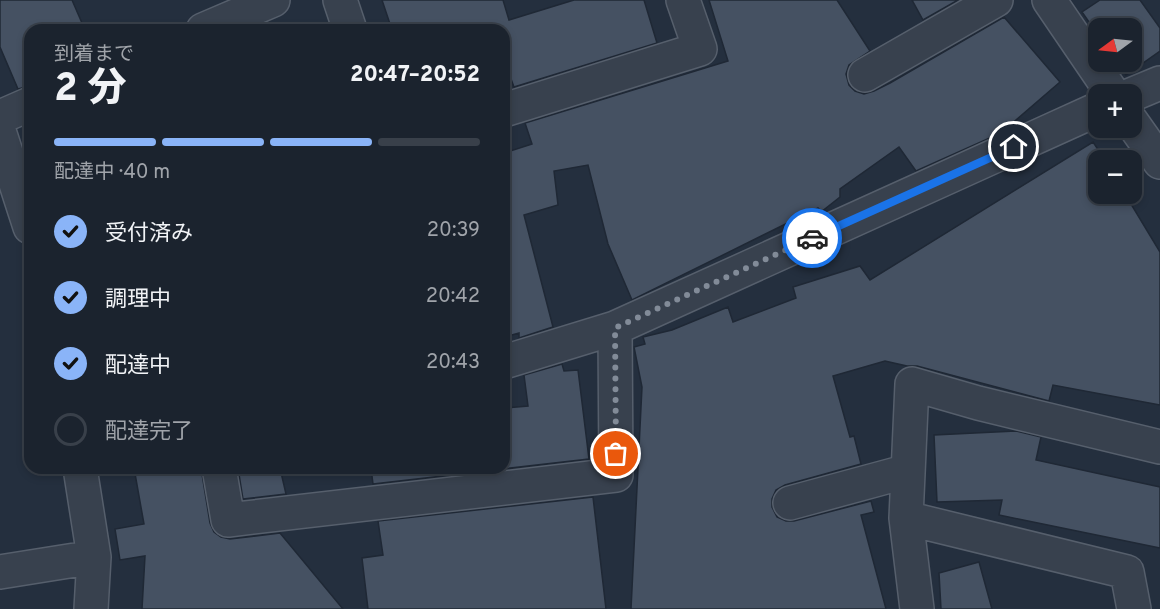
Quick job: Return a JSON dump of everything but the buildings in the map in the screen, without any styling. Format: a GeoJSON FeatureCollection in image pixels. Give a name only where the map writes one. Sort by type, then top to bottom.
{"type":"FeatureCollection","features":[{"type":"Feature","properties":{"kind":"street"},"geometry":{"type":"LineString","coordinates":[[217,24],[273,0]]}},
{"type":"Feature","properties":{"kind":"street"},"geometry":{"type":"LineString","coordinates":[[340,0],[348,24]]}},
{"type":"Feature","properties":{"kind":"street"},"geometry":{"type":"LineString","coordinates":[[510,108],[700,49],[683,0]]}},
{"type":"Feature","properties":{"kind":"street"},"geometry":{"type":"LineString","coordinates":[[865,75],[996,0]]}},
{"type":"Feature","properties":{"kind":"street"},"geometry":{"type":"LineString","coordinates":[[1048,0],[1106,84]]}},
{"type":"Feature","properties":{"kind":"street"},"geometry":{"type":"LineString","coordinates":[[1142,90],[1160,83]]}},
{"type":"Feature","properties":{"kind":"street"},"geometry":{"type":"LineString","coordinates":[[0,117],[24,107]]}},
{"type":"Feature","properties":{"kind":"street"},"geometry":{"type":"LineString","coordinates":[[510,360],[615,328],[1088,114]]}},
{"type":"Feature","properties":{"kind":"street"},"geometry":{"type":"LineString","coordinates":[[0,134],[24,208]]}},
{"type":"Feature","properties":{"kind":"street"},"geometry":{"type":"LineString","coordinates":[[1142,137],[1160,162]]}},
{"type":"Feature","properties":{"kind":"street"},"geometry":{"type":"LineString","coordinates":[[220,474],[228,520],[616,475],[615,328]]}},
{"type":"Feature","properties":{"kind":"street"},"geometry":{"type":"LineString","coordinates":[[917,609],[906,518],[912,384],[978,403],[1160,447]]}},
{"type":"Feature","properties":{"kind":"street"},"geometry":{"type":"LineString","coordinates":[[790,503],[908,471]]}},
{"type":"Feature","properties":{"kind":"street"},"geometry":{"type":"LineString","coordinates":[[81,474],[94,557],[91,609]]}},
{"type":"Feature","properties":{"kind":"street"},"geometry":{"type":"LineString","coordinates":[[906,518],[1127,572],[1134,609]]}},
{"type":"Feature","properties":{"kind":"street"},"geometry":{"type":"LineString","coordinates":[[0,572],[94,557]]}},
{"type":"Feature","properties":{"kind":"way so far"},"geometry":{"type":"LineString","coordinates":[[616,454],[615,328],[812,238]]}},
{"type":"Feature","properties":{"kind":"route"},"geometry":{"type":"LineString","coordinates":[[812,238],[1014,147]]}}]}
